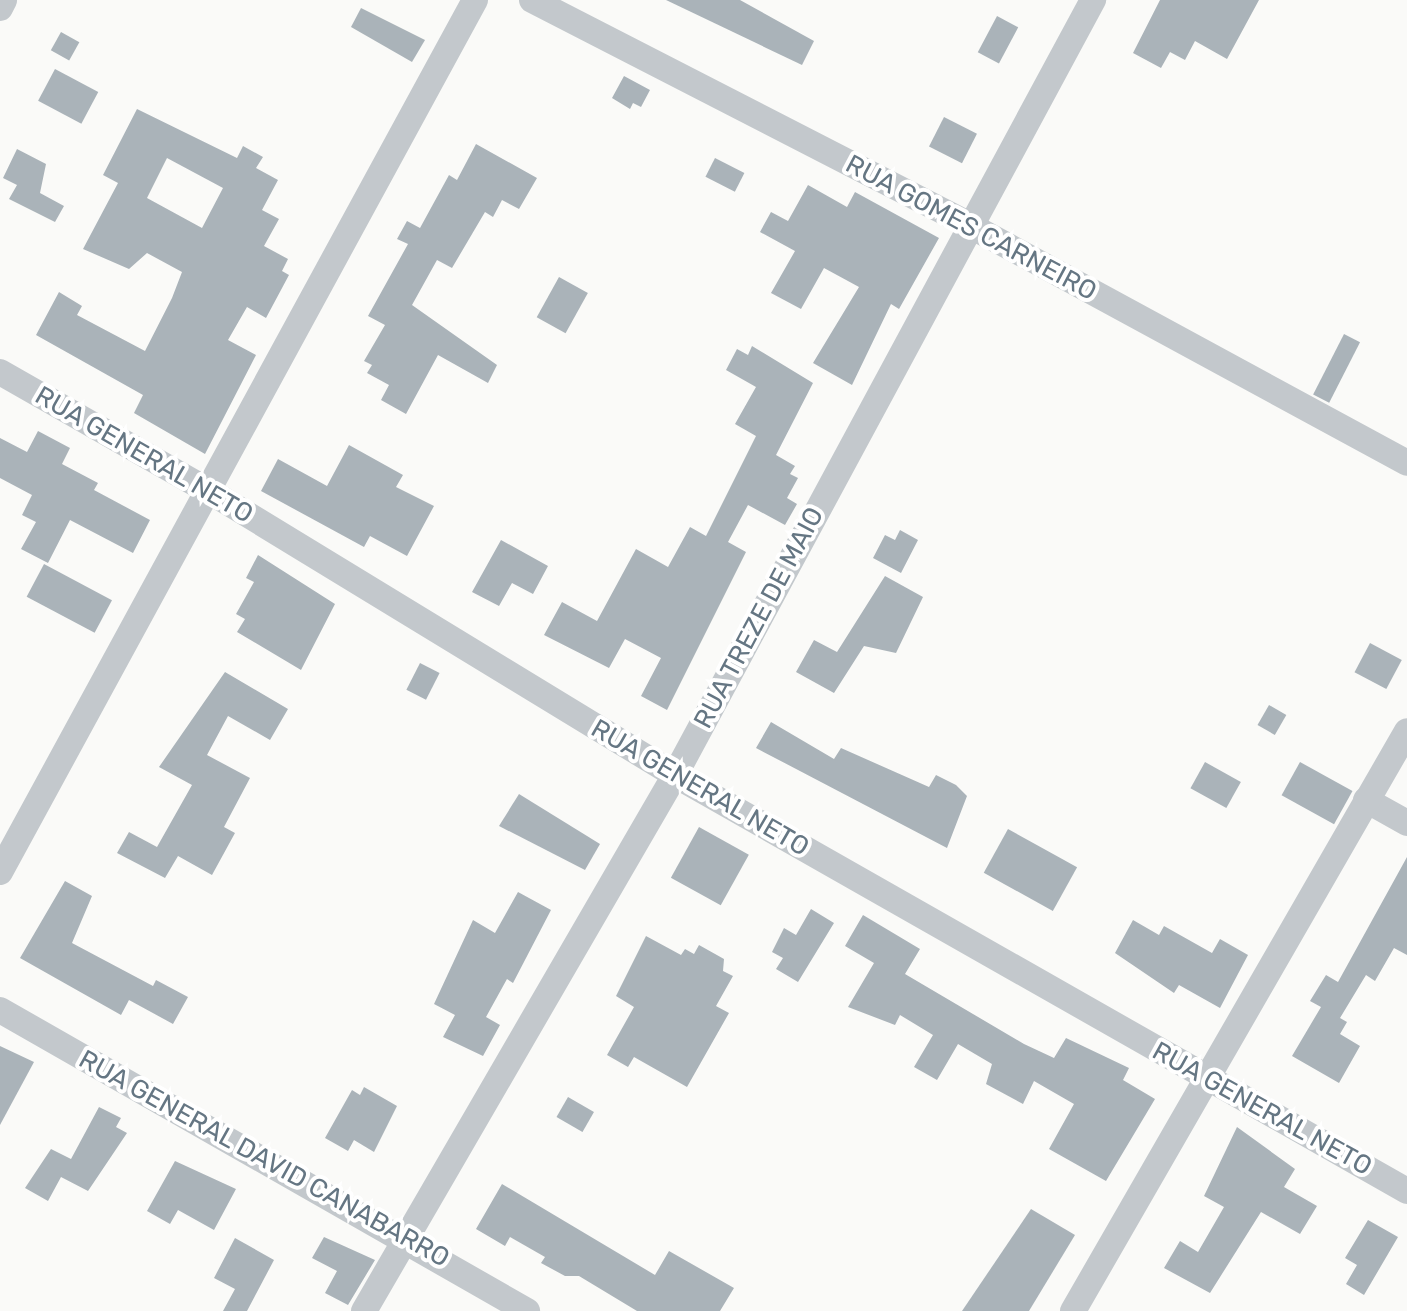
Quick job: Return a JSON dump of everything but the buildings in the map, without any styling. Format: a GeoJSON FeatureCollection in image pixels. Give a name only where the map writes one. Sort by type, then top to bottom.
{"type":"FeatureCollection","features":[{"type":"Feature","properties":{"kind":"street"},"geometry":{"type":"LineString","coordinates":[[0,8],[4,0]]}},
{"type":"Feature","properties":{"kind":"street"},"geometry":{"type":"LineString","coordinates":[[0,872],[475,0]]}},
{"type":"Feature","properties":{"kind":"street","name":"RUA GOMES CARNEIRO"},"geometry":{"type":"LineString","coordinates":[[532,0],[969,225],[1407,463]]}},
{"type":"Feature","properties":{"kind":"street","name":"RUA TREZE DE MAIO"},"geometry":{"type":"LineString","coordinates":[[364,1311],[675,775],[1093,0]]}},
{"type":"Feature","properties":{"kind":"street","name":"RUA GENERAL NETO"},"geometry":{"type":"LineString","coordinates":[[0,372],[209,491],[675,775],[1407,1191]]}},
{"type":"Feature","properties":{"kind":"street"},"geometry":{"type":"LineString","coordinates":[[1073,1311],[1210,1080],[1407,731]]}},
{"type":"Feature","properties":{"kind":"street"},"geometry":{"type":"LineString","coordinates":[[1366,800],[1407,823]]}},
{"type":"Feature","properties":{"kind":"street","name":"RUA GENERAL DAVID CANABARRO"},"geometry":{"type":"LineString","coordinates":[[0,1010],[405,1237],[527,1311]]}}]}
